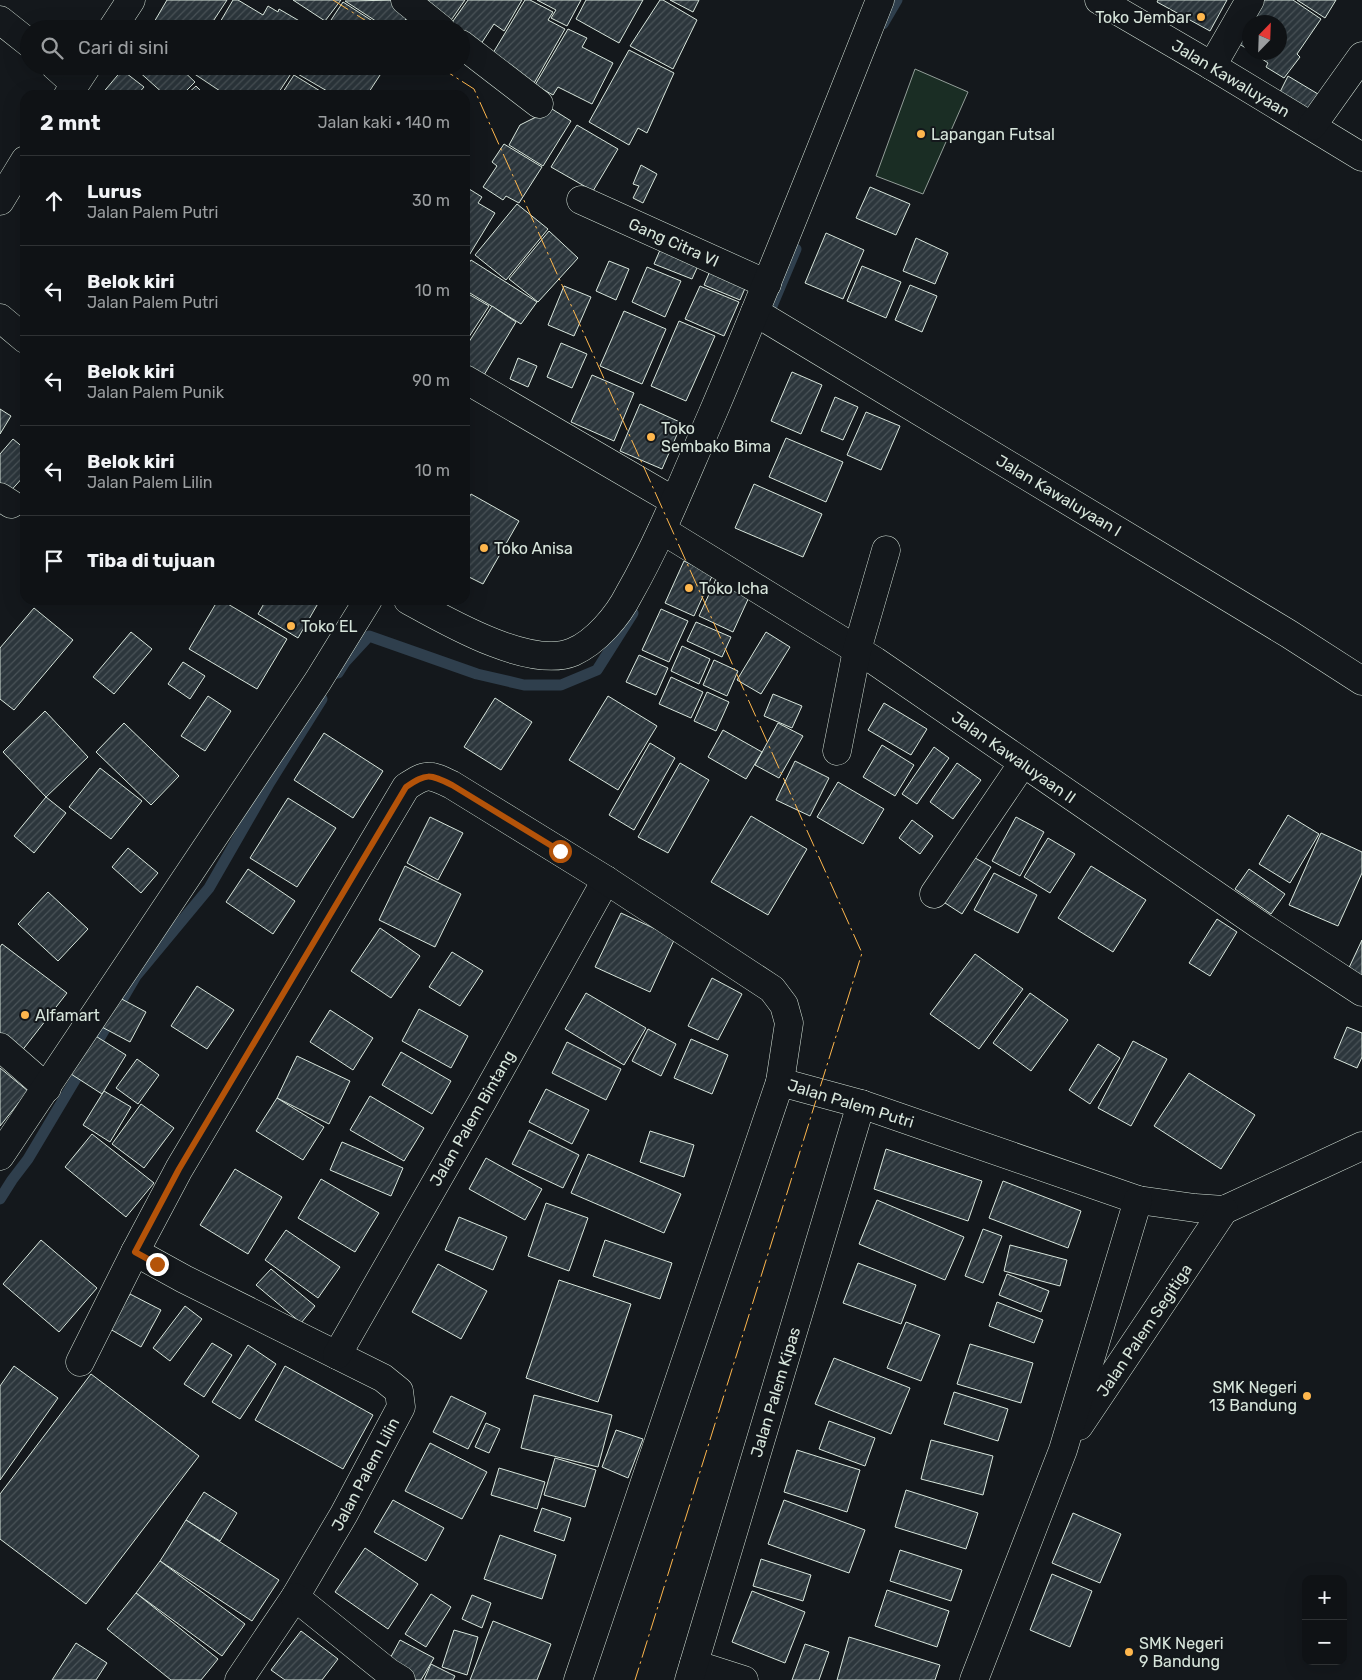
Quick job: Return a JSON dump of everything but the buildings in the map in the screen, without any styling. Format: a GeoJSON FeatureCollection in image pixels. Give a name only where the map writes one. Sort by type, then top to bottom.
{"type":"FeatureCollection","features":[{"type":"Feature","properties":{"kind":"street"},"geometry":{"type":"LineString","coordinates":[[118,20],[132,0]]}},
{"type":"Feature","properties":{"kind":"street"},"geometry":{"type":"LineString","coordinates":[[405,0],[431,20]]}},
{"type":"Feature","properties":{"kind":"street"},"geometry":{"type":"LineString","coordinates":[[417,605],[442,619],[495,643],[539,656],[573,652],[600,635],[628,596],[662,530],[762,316],[767,284],[880,0]]}},
{"type":"Feature","properties":{"kind":"street","name":"Jalan Kawaluyaan"},"geometry":{"type":"LineString","coordinates":[[1099,0],[1362,157]]}},
{"type":"Feature","properties":{"kind":"street"},"geometry":{"type":"LineString","coordinates":[[1212,66],[1250,0]]}},
{"type":"Feature","properties":{"kind":"street"},"geometry":{"type":"LineString","coordinates":[[0,20],[20,36]]}},
{"type":"Feature","properties":{"kind":"street"},"geometry":{"type":"LineString","coordinates":[[470,51],[539,104]]}},
{"type":"Feature","properties":{"kind":"street"},"geometry":{"type":"LineString","coordinates":[[1312,126],[1362,56]]}},
{"type":"Feature","properties":{"kind":"street"},"geometry":{"type":"LineString","coordinates":[[0,201],[20,168]]}},
{"type":"Feature","properties":{"kind":"street","name":"Gang Citra VI"},"geometry":{"type":"LineString","coordinates":[[581,200],[767,284]]}},
{"type":"Feature","properties":{"kind":"street","name":"Jalan Kawaluyaan I"},"geometry":{"type":"LineString","coordinates":[[762,316],[1281,629],[1362,681]]}},
{"type":"Feature","properties":{"kind":"street"},"geometry":{"type":"LineString","coordinates":[[0,318],[20,335]]}},
{"type":"Feature","properties":{"kind":"street"},"geometry":{"type":"LineString","coordinates":[[470,382],[674,501]]}},
{"type":"Feature","properties":{"kind":"street","name":"Jalan Kawaluyaan II"},"geometry":{"type":"LineString","coordinates":[[662,530],[857,650],[1258,924],[1362,992]]}},
{"type":"Feature","properties":{"kind":"street"},"geometry":{"type":"LineString","coordinates":[[837,750],[857,650],[886,550]]}},
{"type":"Feature","properties":{"kind":"street"},"geometry":{"type":"LineString","coordinates":[[0,1156],[312,689],[360,605]]}},
{"type":"Feature","properties":{"kind":"street"},"geometry":{"type":"LineString","coordinates":[[934,894],[1023,763]]}},
{"type":"Feature","properties":{"kind":"street","name":"Jalan Palem Putri"},"geometry":{"type":"LineString","coordinates":[[135,1252],[179,1169],[406,787],[422,776],[434,776],[452,785],[606,880],[772,989],[784,1004],[789,1023],[780,1082],[861,1104],[1138,1200],[1195,1208],[1224,1210],[1362,1146]]}},
{"type":"Feature","properties":{"kind":"street","name":"Jalan Palem Bintang"},"geometry":{"type":"LineString","coordinates":[[337,1356],[606,880]]}},
{"type":"Feature","properties":{"kind":"street"},"geometry":{"type":"LineString","coordinates":[[0,1046],[47,1088]]}},
{"type":"Feature","properties":{"kind":"street"},"geometry":{"type":"LineString","coordinates":[[578,1680],[780,1082]]}},
{"type":"Feature","properties":{"kind":"street","name":"Jalan Palem Kipas"},"geometry":{"type":"LineString","coordinates":[[691,1672],[861,1104]]}},
{"type":"Feature","properties":{"kind":"street","name":"Jalan Palem Segitiga"},"geometry":{"type":"LineString","coordinates":[[974,1680],[1063,1450],[1138,1200]]}},
{"type":"Feature","properties":{"kind":"street","name":"Jalan Palem Segitiga"},"geometry":{"type":"LineString","coordinates":[[1063,1450],[1224,1210]]}},
{"type":"Feature","properties":{"kind":"street"},"geometry":{"type":"LineString","coordinates":[[80,1362],[135,1252]]}},
{"type":"Feature","properties":{"kind":"street","name":"Jalan Palem Lilin"},"geometry":{"type":"LineString","coordinates":[[135,1252],[184,1279],[383,1378],[399,1391],[401,1408],[344,1514],[295,1597],[240,1680]]}},
{"type":"Feature","properties":{"kind":"street"},"geometry":{"type":"LineString","coordinates":[[295,1597],[388,1672],[401,1680]]}},
{"type":"Feature","properties":{"kind":"street"},"geometry":{"type":"LineString","coordinates":[[691,1672],[744,1680]]}},
{"type":"Feature","properties":{"kind":"green space","name":"Lapangan Futsal"},"geometry":{"type":"Polygon","coordinates":[[[915,69],[968,92],[923,194],[876,176],[915,69]]]}},
{"type":"Feature","properties":{"kind":"waterway"},"geometry":{"type":"LineString","coordinates":[[883,24],[897,0]]}},
{"type":"Feature","properties":{"kind":"waterway"},"geometry":{"type":"LineString","coordinates":[[769,313],[796,249]]}},
{"type":"Feature","properties":{"kind":"waterway"},"geometry":{"type":"LineString","coordinates":[[338,673],[345,662],[369,636],[477,674],[524,685],[561,685],[597,670],[633,613]]}},
{"type":"Feature","properties":{"kind":"waterway"},"geometry":{"type":"LineString","coordinates":[[92,1051],[136,976],[209,888],[270,782],[322,699]]}},
{"type":"Feature","properties":{"kind":"waterway"},"geometry":{"type":"LineString","coordinates":[[0,1199],[28,1159],[84,1065]]}},
{"type":"Feature","properties":{"kind":"power"},"geometry":{"type":"LineString","coordinates":[[333,0],[365,20]]}},
{"type":"Feature","properties":{"kind":"power"},"geometry":{"type":"LineString","coordinates":[[452,75],[474,89],[862,953],[635,1680]]}},
{"type":"Feature","properties":{"kind":"place","name":"Toko Jembar"},"geometry":{"type":"Point","coordinates":[1201,17]}},
{"type":"Feature","properties":{"kind":"place","name":"Lapangan Futsal"},"geometry":{"type":"Point","coordinates":[921,134]}},
{"type":"Feature","properties":{"kind":"place","name":"Toko Sembako Bima"},"geometry":{"type":"Point","coordinates":[651,437]}},
{"type":"Feature","properties":{"kind":"place","name":"Toko Anisa"},"geometry":{"type":"Point","coordinates":[484,548]}},
{"type":"Feature","properties":{"kind":"place","name":"Toko Icha"},"geometry":{"type":"Point","coordinates":[689,588]}},
{"type":"Feature","properties":{"kind":"place","name":"Toko EL"},"geometry":{"type":"Point","coordinates":[291,626]}},
{"type":"Feature","properties":{"kind":"place","name":"Alfamart"},"geometry":{"type":"Point","coordinates":[25,1015]}},
{"type":"Feature","properties":{"kind":"place","name":"SMK Negeri 13 Bandung"},"geometry":{"type":"Point","coordinates":[1307,1396]}},
{"type":"Feature","properties":{"kind":"place","name":"SMK Negeri 9 Bandung"},"geometry":{"type":"Point","coordinates":[1129,1652]}},
{"type":"Feature","properties":{"kind":"route"},"geometry":{"type":"LineString","coordinates":[[157,1264],[135,1252],[179,1169],[406,787],[422,776],[434,776],[560,851]]}}]}
